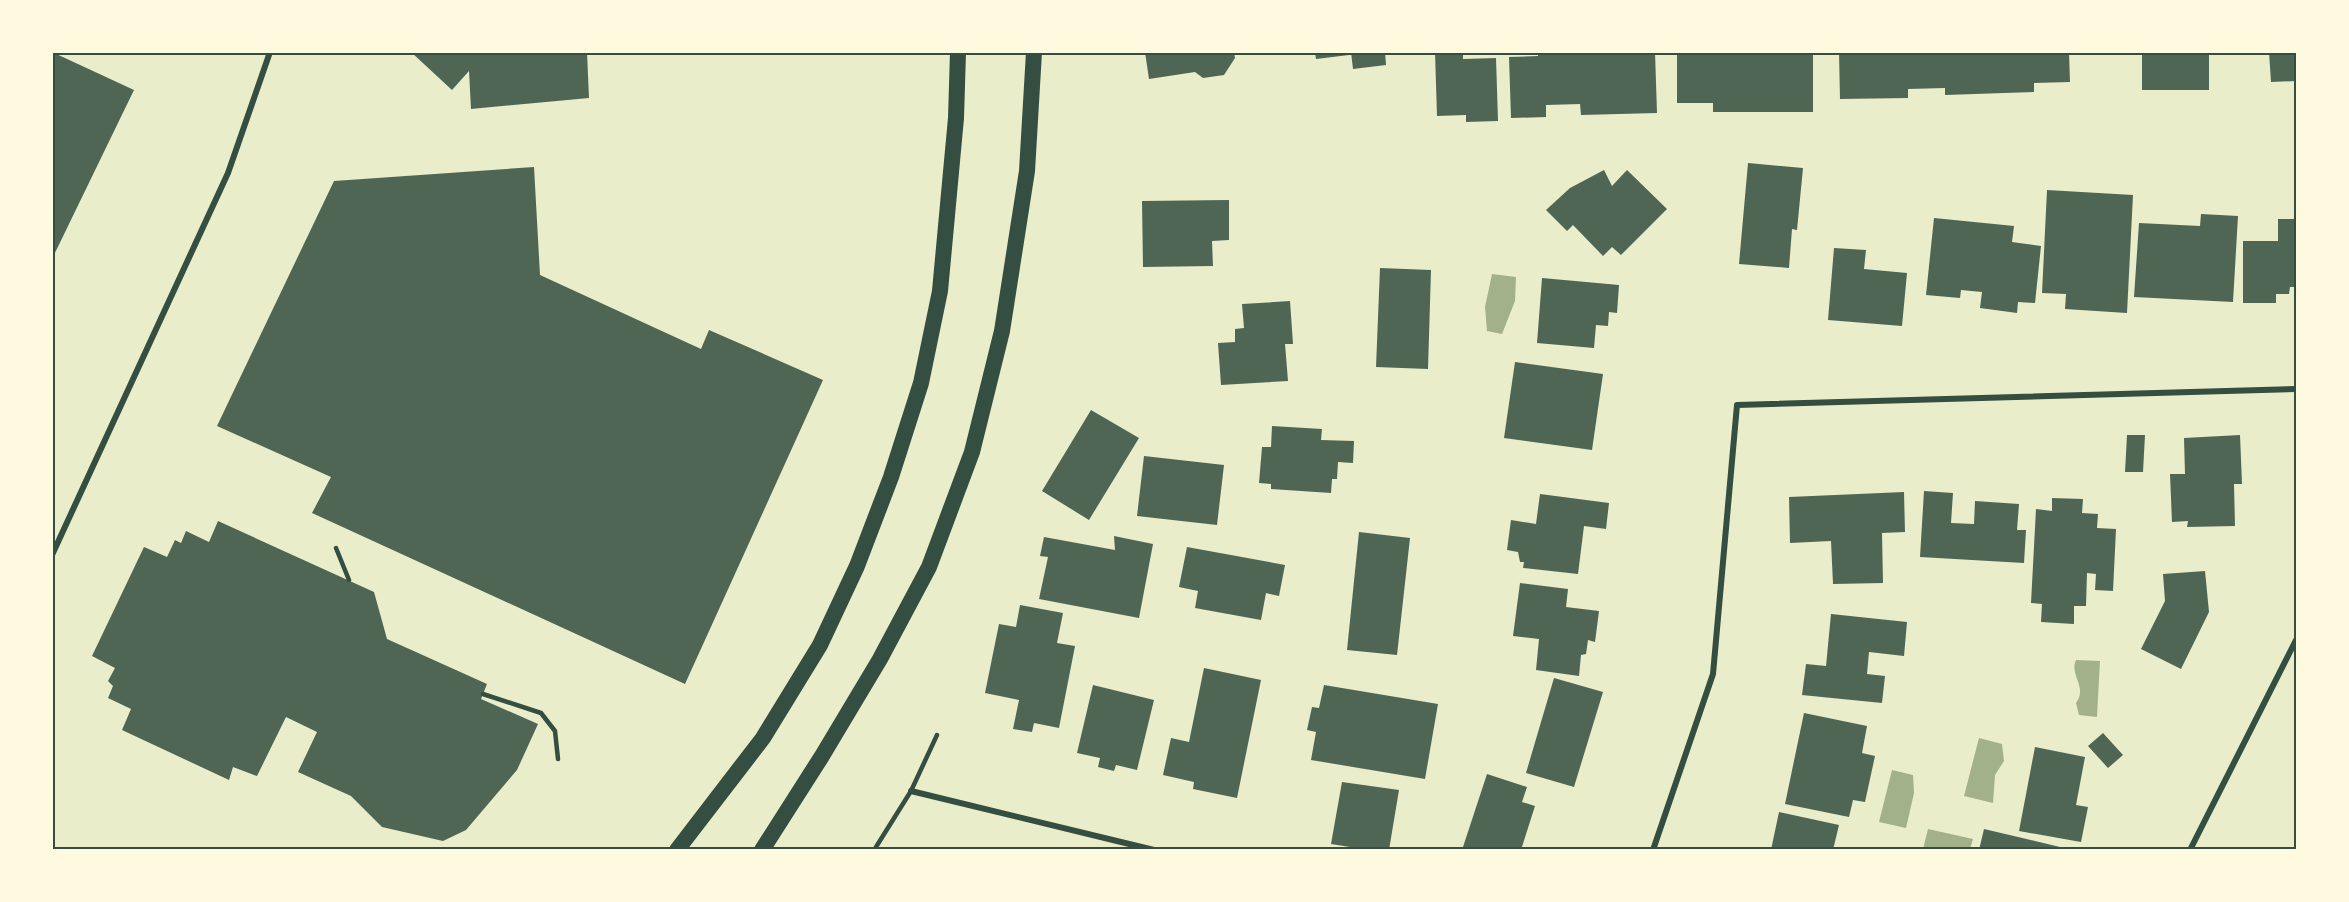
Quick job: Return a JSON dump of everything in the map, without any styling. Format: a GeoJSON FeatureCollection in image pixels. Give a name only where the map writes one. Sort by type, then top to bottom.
{"type":"FeatureCollection","features":[{"type":"Feature","properties":{"kind":"highway"},"geometry":{"type":"LineString","coordinates":[[677,849],[763,738],[820,645],[856,566],[891,477],[921,383],[940,291],[956,118],[958,52]]}},
{"type":"Feature","properties":{"kind":"highway"},"geometry":{"type":"LineString","coordinates":[[762,849],[822,756],[880,659],[929,567],[972,452],[1002,331],[1028,171],[1034,52]]}},
{"type":"Feature","properties":{"kind":"street"},"geometry":{"type":"LineString","coordinates":[[52,555],[228,173],[270,52]]}},
{"type":"Feature","properties":{"kind":"street"},"geometry":{"type":"LineString","coordinates":[[1653,849],[1713,674],[1737,405],[2296,389]]}},
{"type":"Feature","properties":{"kind":"street"},"geometry":{"type":"LineString","coordinates":[[2190,849],[2296,640]]}},
{"type":"Feature","properties":{"kind":"street"},"geometry":{"type":"LineString","coordinates":[[911,791],[1154,849]]}},
{"type":"Feature","properties":{"kind":"lane"},"geometry":{"type":"LineString","coordinates":[[336,548],[349,580]]}},
{"type":"Feature","properties":{"kind":"lane"},"geometry":{"type":"LineString","coordinates":[[483,694],[541,713],[555,731],[558,759]]}},
{"type":"Feature","properties":{"kind":"lane"},"geometry":{"type":"LineString","coordinates":[[876,847],[911,791],[937,735]]}},
{"type":"Feature","properties":{"kind":"shaded area"},"geometry":{"type":"Polygon","coordinates":[[[1492,274],[1516,277],[1515,301],[1502,334],[1487,331],[1485,307],[1492,274]]]}},
{"type":"Feature","properties":{"kind":"shaded area"},"geometry":{"type":"Polygon","coordinates":[[[2076,660],[2100,661],[2097,717],[2079,715],[2076,703],[2080,692],[2074,665],[2076,660]]]}},
{"type":"Feature","properties":{"kind":"shaded area"},"geometry":{"type":"Polygon","coordinates":[[[1979,738],[2002,744],[2004,761],[1995,775],[1993,803],[1964,796],[1979,738]]]}},
{"type":"Feature","properties":{"kind":"shaded area"},"geometry":{"type":"Polygon","coordinates":[[[1892,770],[1913,775],[1914,793],[1906,828],[1879,822],[1892,770]]]}},
{"type":"Feature","properties":{"kind":"shaded area"},"geometry":{"type":"Polygon","coordinates":[[[1928,829],[1973,839],[1970,849],[1923,849],[1928,829]]]}},
{"type":"Feature","properties":{"kind":"building"},"geometry":{"type":"Polygon","coordinates":[[[52,52],[134,90],[52,259],[52,52]]]}},
{"type":"Feature","properties":{"kind":"building"},"geometry":{"type":"Polygon","coordinates":[[[411,52],[587,52],[589,98],[471,109],[469,71],[452,90],[411,52]]]}},
{"type":"Feature","properties":{"kind":"building"},"geometry":{"type":"Polygon","coordinates":[[[1145,52],[1234,52],[1235,58],[1224,75],[1203,78],[1195,72],[1149,79],[1145,52]]]}},
{"type":"Feature","properties":{"kind":"building"},"geometry":{"type":"Polygon","coordinates":[[[1315,52],[1349,52],[1349,55],[1316,59],[1315,52]]]}},
{"type":"Feature","properties":{"kind":"building"},"geometry":{"type":"Polygon","coordinates":[[[1351,52],[1385,52],[1386,65],[1353,69],[1351,52]]]}},
{"type":"Feature","properties":{"kind":"building"},"geometry":{"type":"Polygon","coordinates":[[[1435,52],[1463,52],[1463,59],[1496,58],[1498,121],[1466,122],[1466,115],[1437,116],[1435,52]]]}},
{"type":"Feature","properties":{"kind":"building"},"geometry":{"type":"Polygon","coordinates":[[[1538,52],[1655,52],[1657,113],[1581,115],[1580,104],[1546,105],[1546,117],[1511,118],[1509,57],[1538,56],[1538,52]]]}},
{"type":"Feature","properties":{"kind":"building"},"geometry":{"type":"Polygon","coordinates":[[[1677,52],[1813,52],[1813,112],[1713,112],[1713,103],[1677,103],[1677,52]]]}},
{"type":"Feature","properties":{"kind":"building"},"geometry":{"type":"Polygon","coordinates":[[[1839,52],[2069,52],[2070,82],[2034,83],[2034,92],[1945,95],[1945,88],[1908,89],[1908,98],[1840,99],[1839,52]]]}},
{"type":"Feature","properties":{"kind":"building"},"geometry":{"type":"Polygon","coordinates":[[[2142,52],[2209,52],[2209,90],[2142,90],[2142,52]]]}},
{"type":"Feature","properties":{"kind":"building"},"geometry":{"type":"Polygon","coordinates":[[[2269,52],[2296,52],[2296,81],[2271,82],[2269,52]]]}},
{"type":"Feature","properties":{"kind":"building"},"geometry":{"type":"Polygon","coordinates":[[[1748,163],[1803,168],[1797,230],[1792,229],[1789,268],[1739,264],[1748,163]]]}},
{"type":"Feature","properties":{"kind":"building"},"geometry":{"type":"Polygon","coordinates":[[[534,167],[540,275],[701,349],[709,330],[823,380],[685,684],[312,513],[331,477],[217,426],[334,181],[534,167]]]}},
{"type":"Feature","properties":{"kind":"building"},"geometry":{"type":"Polygon","coordinates":[[[1604,170],[1612,186],[1627,170],[1667,209],[1621,255],[1612,247],[1603,256],[1573,225],[1567,231],[1546,210],[1570,188],[1604,170]]]}},
{"type":"Feature","properties":{"kind":"building"},"geometry":{"type":"Polygon","coordinates":[[[2047,190],[2133,195],[2127,313],[2065,309],[2066,294],[2042,293],[2047,190]]]}},
{"type":"Feature","properties":{"kind":"building"},"geometry":{"type":"Polygon","coordinates":[[[1229,200],[1229,240],[1212,241],[1213,266],[1143,267],[1142,201],[1229,200]]]}},
{"type":"Feature","properties":{"kind":"building"},"geometry":{"type":"Polygon","coordinates":[[[2201,214],[2238,216],[2233,302],[2134,297],[2139,223],[2200,226],[2201,214]]]}},
{"type":"Feature","properties":{"kind":"building"},"geometry":{"type":"Polygon","coordinates":[[[1934,218],[2014,226],[2012,242],[2041,246],[2035,303],[2018,302],[2017,313],[1980,308],[1982,292],[1961,290],[1960,298],[1926,295],[1934,218]]]}},
{"type":"Feature","properties":{"kind":"building"},"geometry":{"type":"Polygon","coordinates":[[[2278,219],[2296,219],[2296,287],[2290,287],[2289,294],[2276,294],[2276,303],[2243,303],[2243,241],[2278,241],[2278,219]]]}},
{"type":"Feature","properties":{"kind":"building"},"geometry":{"type":"Polygon","coordinates":[[[1834,248],[1866,250],[1864,269],[1907,273],[1902,326],[1828,320],[1834,248]]]}},
{"type":"Feature","properties":{"kind":"building"},"geometry":{"type":"Polygon","coordinates":[[[1380,268],[1431,270],[1428,369],[1376,367],[1380,268]]]}},
{"type":"Feature","properties":{"kind":"building"},"geometry":{"type":"Polygon","coordinates":[[[1542,278],[1619,285],[1617,313],[1609,312],[1608,326],[1596,325],[1594,348],[1537,343],[1542,278]]]}},
{"type":"Feature","properties":{"kind":"building"},"geometry":{"type":"Polygon","coordinates":[[[1290,301],[1293,344],[1285,344],[1288,381],[1221,385],[1218,343],[1235,342],[1235,329],[1244,328],[1242,304],[1290,301]]]}},
{"type":"Feature","properties":{"kind":"building"},"geometry":{"type":"Polygon","coordinates":[[[1515,362],[1603,374],[1592,450],[1504,438],[1515,362]]]}},
{"type":"Feature","properties":{"kind":"building"},"geometry":{"type":"Polygon","coordinates":[[[1091,410],[1139,438],[1089,520],[1042,491],[1091,410]]]}},
{"type":"Feature","properties":{"kind":"building"},"geometry":{"type":"Polygon","coordinates":[[[1272,426],[1322,429],[1321,440],[1354,441],[1353,463],[1338,462],[1337,479],[1332,479],[1331,493],[1271,489],[1271,484],[1259,483],[1262,447],[1271,447],[1272,426]]]}},
{"type":"Feature","properties":{"kind":"building"},"geometry":{"type":"Polygon","coordinates":[[[2127,435],[2145,435],[2143,472],[2125,472],[2127,435]]]}},
{"type":"Feature","properties":{"kind":"building"},"geometry":{"type":"Polygon","coordinates":[[[2240,435],[2242,484],[2234,484],[2235,526],[2187,527],[2188,521],[2172,522],[2170,474],[2185,474],[2184,438],[2240,435]]]}},
{"type":"Feature","properties":{"kind":"building"},"geometry":{"type":"Polygon","coordinates":[[[1144,456],[1224,465],[1217,525],[1137,516],[1144,456]]]}},
{"type":"Feature","properties":{"kind":"building"},"geometry":{"type":"Polygon","coordinates":[[[1924,491],[1953,493],[1951,523],[1974,524],[1975,501],[2019,504],[2017,530],[2026,530],[2024,563],[1920,557],[1924,491]]]}},
{"type":"Feature","properties":{"kind":"building"},"geometry":{"type":"Polygon","coordinates":[[[1904,492],[1905,532],[1882,533],[1883,583],[1833,584],[1831,541],[1790,543],[1789,497],[1904,492]]]}},
{"type":"Feature","properties":{"kind":"building"},"geometry":{"type":"Polygon","coordinates":[[[1540,494],[1609,503],[1606,529],[1584,526],[1578,574],[1523,568],[1524,562],[1520,562],[1518,552],[1507,550],[1511,520],[1536,524],[1540,494]]]}},
{"type":"Feature","properties":{"kind":"building"},"geometry":{"type":"Polygon","coordinates":[[[2052,498],[2083,499],[2082,513],[2098,514],[2097,528],[2116,529],[2113,591],[2095,590],[2096,574],[2087,573],[2086,606],[2074,606],[2074,624],[2041,622],[2042,604],[2031,603],[2036,509],[2052,511],[2052,498]]]}},
{"type":"Feature","properties":{"kind":"building"},"geometry":{"type":"Polygon","coordinates":[[[218,521],[374,592],[387,639],[487,684],[481,699],[538,724],[517,770],[466,830],[443,841],[382,827],[351,796],[298,772],[317,732],[286,717],[257,776],[233,767],[229,780],[122,730],[131,709],[108,698],[113,686],[108,681],[115,668],[92,656],[144,547],[167,557],[175,540],[181,543],[186,531],[209,542],[218,521]]]}},
{"type":"Feature","properties":{"kind":"building"},"geometry":{"type":"Polygon","coordinates":[[[1359,532],[1410,538],[1397,655],[1347,650],[1359,532]]]}},
{"type":"Feature","properties":{"kind":"building"},"geometry":{"type":"Polygon","coordinates":[[[1114,536],[1153,544],[1139,618],[1039,599],[1048,557],[1040,556],[1044,537],[1115,550],[1114,536]]]}},
{"type":"Feature","properties":{"kind":"building"},"geometry":{"type":"Polygon","coordinates":[[[1187,547],[1285,565],[1279,596],[1266,593],[1261,620],[1195,608],[1198,591],[1179,587],[1187,547]]]}},
{"type":"Feature","properties":{"kind":"building"},"geometry":{"type":"Polygon","coordinates":[[[2205,571],[2209,612],[2181,669],[2141,649],[2165,601],[2163,574],[2205,571]]]}},
{"type":"Feature","properties":{"kind":"building"},"geometry":{"type":"Polygon","coordinates":[[[1520,583],[1568,589],[1566,607],[1599,611],[1595,642],[1588,640],[1586,654],[1581,655],[1579,676],[1536,670],[1539,639],[1513,636],[1520,583]]]}},
{"type":"Feature","properties":{"kind":"building"},"geometry":{"type":"Polygon","coordinates":[[[1020,605],[1063,613],[1057,643],[1075,646],[1059,728],[1034,723],[1032,732],[1013,729],[1019,700],[985,693],[999,624],[1016,627],[1020,605]]]}},
{"type":"Feature","properties":{"kind":"building"},"geometry":{"type":"Polygon","coordinates":[[[1831,614],[1907,622],[1904,656],[1869,652],[1867,674],[1885,676],[1882,703],[1802,695],[1806,664],[1826,666],[1831,614]]]}},
{"type":"Feature","properties":{"kind":"building"},"geometry":{"type":"Polygon","coordinates":[[[1204,668],[1261,680],[1237,798],[1193,789],[1194,782],[1163,775],[1171,738],[1189,742],[1204,668]]]}},
{"type":"Feature","properties":{"kind":"building"},"geometry":{"type":"Polygon","coordinates":[[[1554,678],[1603,692],[1574,787],[1526,773],[1554,678]]]}},
{"type":"Feature","properties":{"kind":"building"},"geometry":{"type":"Polygon","coordinates":[[[1093,685],[1154,700],[1137,770],[1116,765],[1114,771],[1098,767],[1100,758],[1077,753],[1093,685]]]}},
{"type":"Feature","properties":{"kind":"building"},"geometry":{"type":"Polygon","coordinates":[[[1324,685],[1438,704],[1425,779],[1311,760],[1316,732],[1307,730],[1312,707],[1319,708],[1324,685]]]}},
{"type":"Feature","properties":{"kind":"building"},"geometry":{"type":"Polygon","coordinates":[[[1804,713],[1867,726],[1862,753],[1875,756],[1865,802],[1853,800],[1849,817],[1785,804],[1804,713]]]}},
{"type":"Feature","properties":{"kind":"building"},"geometry":{"type":"Polygon","coordinates":[[[2103,733],[2123,755],[2108,768],[2088,746],[2103,733]]]}},
{"type":"Feature","properties":{"kind":"building"},"geometry":{"type":"Polygon","coordinates":[[[2035,747],[2085,757],[2076,805],[2088,807],[2081,842],[2019,831],[2035,747]]]}},
{"type":"Feature","properties":{"kind":"building"},"geometry":{"type":"Polygon","coordinates":[[[1487,774],[1527,787],[1522,802],[1535,806],[1521,850],[1462,850],[1487,774]]]}},
{"type":"Feature","properties":{"kind":"building"},"geometry":{"type":"Polygon","coordinates":[[[1342,782],[1399,790],[1389,850],[1350,850],[1350,847],[1331,844],[1342,782]]]}},
{"type":"Feature","properties":{"kind":"building"},"geometry":{"type":"Polygon","coordinates":[[[1779,812],[1839,825],[1833,850],[1771,850],[1779,812]]]}},
{"type":"Feature","properties":{"kind":"building"},"geometry":{"type":"Polygon","coordinates":[[[1984,829],[2060,847],[2059,850],[1979,850],[1984,829]]]}}]}
